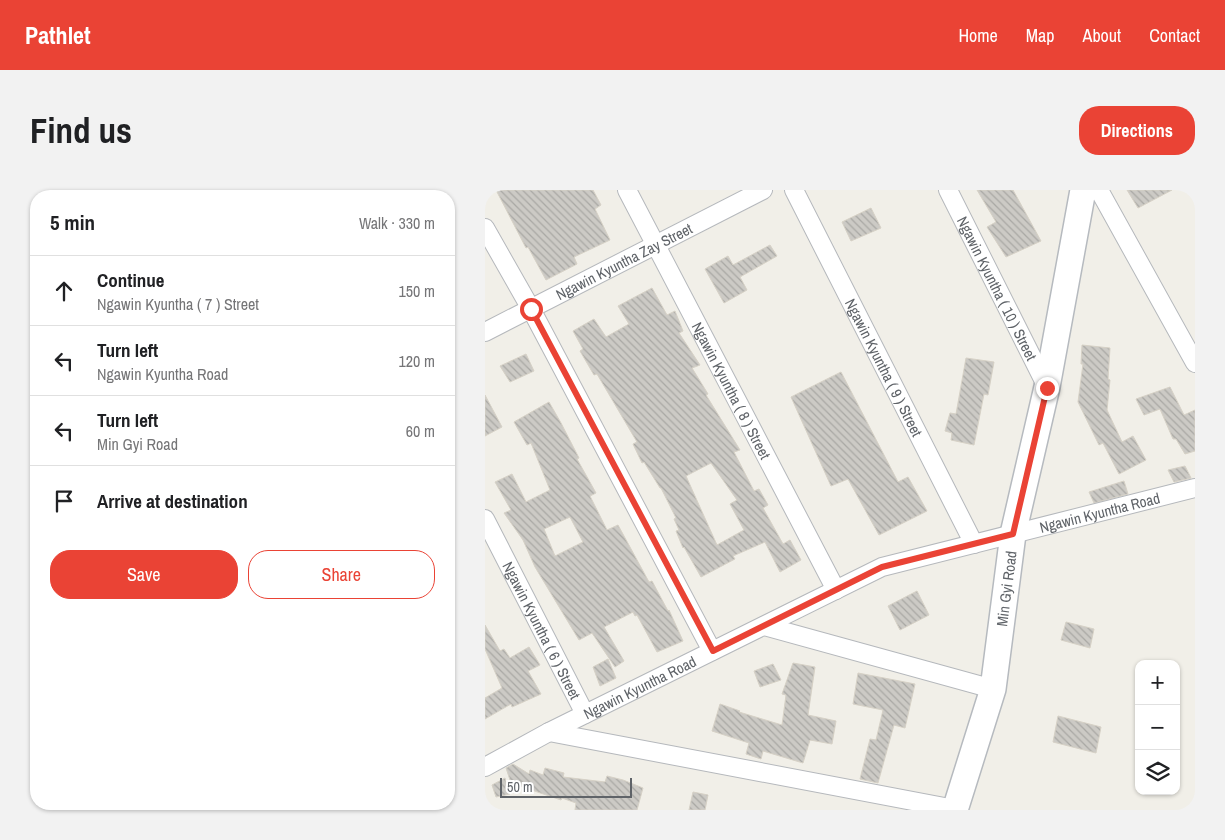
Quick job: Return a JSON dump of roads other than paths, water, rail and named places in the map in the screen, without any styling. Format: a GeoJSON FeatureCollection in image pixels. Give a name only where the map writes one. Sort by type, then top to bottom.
{"type":"FeatureCollection","features":[{"type":"Feature","properties":{"kind":"main road","name":"Min Gyi Road"},"geometry":{"type":"LineString","coordinates":[[955,810],[993,689],[1013,534],[1047,388],[1083,190]]}},
{"type":"Feature","properties":{"kind":"street","name":"Ngawin Kyuntha ( 8 ) Street"},"geometry":{"type":"LineString","coordinates":[[627,190],[657,244],[836,590]]}},
{"type":"Feature","properties":{"kind":"street","name":"Ngawin Kyuntha Zay Street"},"geometry":{"type":"LineString","coordinates":[[485,332],[763,190]]}},
{"type":"Feature","properties":{"kind":"street","name":"Ngawin Kyuntha ( 9 ) Street"},"geometry":{"type":"LineString","coordinates":[[794,190],[974,544]]}},
{"type":"Feature","properties":{"kind":"street","name":"Ngawin Kyuntha ( 10 ) Street"},"geometry":{"type":"LineString","coordinates":[[948,190],[1047,388]]}},
{"type":"Feature","properties":{"kind":"street"},"geometry":{"type":"LineString","coordinates":[[1099,190],[1195,363]]}},
{"type":"Feature","properties":{"kind":"street"},"geometry":{"type":"LineString","coordinates":[[485,228],[531,309],[713,651]]}},
{"type":"Feature","properties":{"kind":"street","name":"Ngawin Kyuntha Road"},"geometry":{"type":"LineString","coordinates":[[485,767],[549,732],[882,567],[1195,488]]}},
{"type":"Feature","properties":{"kind":"street","name":"Ngawin Kyuntha ( 6 ) Street"},"geometry":{"type":"LineString","coordinates":[[485,519],[585,714]]}},
{"type":"Feature","properties":{"kind":"street"},"geometry":{"type":"LineString","coordinates":[[764,626],[993,689]]}},
{"type":"Feature","properties":{"kind":"street"},"geometry":{"type":"LineString","coordinates":[[549,732],[955,810]]}}]}
